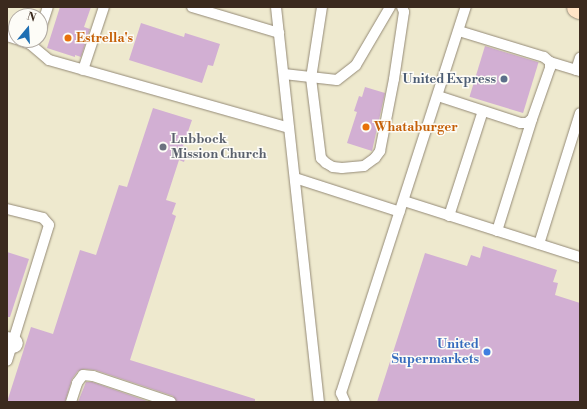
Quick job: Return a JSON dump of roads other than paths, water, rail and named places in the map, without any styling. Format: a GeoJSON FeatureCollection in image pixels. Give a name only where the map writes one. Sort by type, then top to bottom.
{"type":"FeatureCollection","features":[{"type":"Feature","properties":{"kind":"lane"},"geometry":{"type":"LineString","coordinates":[[83,70],[104,7]]}},
{"type":"Feature","properties":{"kind":"lane"},"geometry":{"type":"LineString","coordinates":[[192,7],[279,33]]}},
{"type":"Feature","properties":{"kind":"lane"},"geometry":{"type":"LineString","coordinates":[[276,7],[319,402]]}},
{"type":"Feature","properties":{"kind":"lane"},"geometry":{"type":"LineString","coordinates":[[322,7],[311,78],[321,158],[333,167],[342,168],[364,166],[375,158],[380,151],[394,79],[404,12],[402,7]]}},
{"type":"Feature","properties":{"kind":"lane"},"geometry":{"type":"LineString","coordinates":[[284,74],[337,80],[356,65],[390,7]]}},
{"type":"Feature","properties":{"kind":"lane"},"geometry":{"type":"LineString","coordinates":[[345,402],[341,393],[466,7]]}},
{"type":"Feature","properties":{"kind":"lane"},"geometry":{"type":"LineString","coordinates":[[459,31],[544,57],[550,62],[578,70],[580,58]]}},
{"type":"Feature","properties":{"kind":"lane"},"geometry":{"type":"LineString","coordinates":[[39,48],[49,60],[289,128]]}},
{"type":"Feature","properties":{"kind":"lane"},"geometry":{"type":"LineString","coordinates":[[497,231],[532,119],[550,68],[550,62]]}},
{"type":"Feature","properties":{"kind":"lane"},"geometry":{"type":"LineString","coordinates":[[438,96],[520,123],[527,123],[532,119]]}},
{"type":"Feature","properties":{"kind":"lane"},"geometry":{"type":"LineString","coordinates":[[449,216],[483,111]]}},
{"type":"Feature","properties":{"kind":"lane"},"geometry":{"type":"LineString","coordinates":[[539,244],[580,114]]}},
{"type":"Feature","properties":{"kind":"lane"},"geometry":{"type":"LineString","coordinates":[[294,178],[400,212]]}},
{"type":"Feature","properties":{"kind":"lane"},"geometry":{"type":"LineString","coordinates":[[404,201],[580,257]]}},
{"type":"Feature","properties":{"kind":"lane"},"geometry":{"type":"LineString","coordinates":[[7,209],[43,218],[49,225],[10,342],[7,361]]}},
{"type":"Feature","properties":{"kind":"lane"},"geometry":{"type":"LineString","coordinates":[[71,402],[77,383],[83,375],[93,376],[171,402]]}},
{"type":"Feature","properties":{"kind":"place","name":"Estrella's"},"geometry":{"type":"Point","coordinates":[68,38]}},
{"type":"Feature","properties":{"kind":"place","name":"United Express"},"geometry":{"type":"Point","coordinates":[504,79]}},
{"type":"Feature","properties":{"kind":"place","name":"Whataburger"},"geometry":{"type":"Point","coordinates":[366,127]}},
{"type":"Feature","properties":{"kind":"place","name":"Lubbock Mission Church"},"geometry":{"type":"Point","coordinates":[163,147]}},
{"type":"Feature","properties":{"kind":"place","name":"United Supermarkets"},"geometry":{"type":"Point","coordinates":[487,352]}}]}
